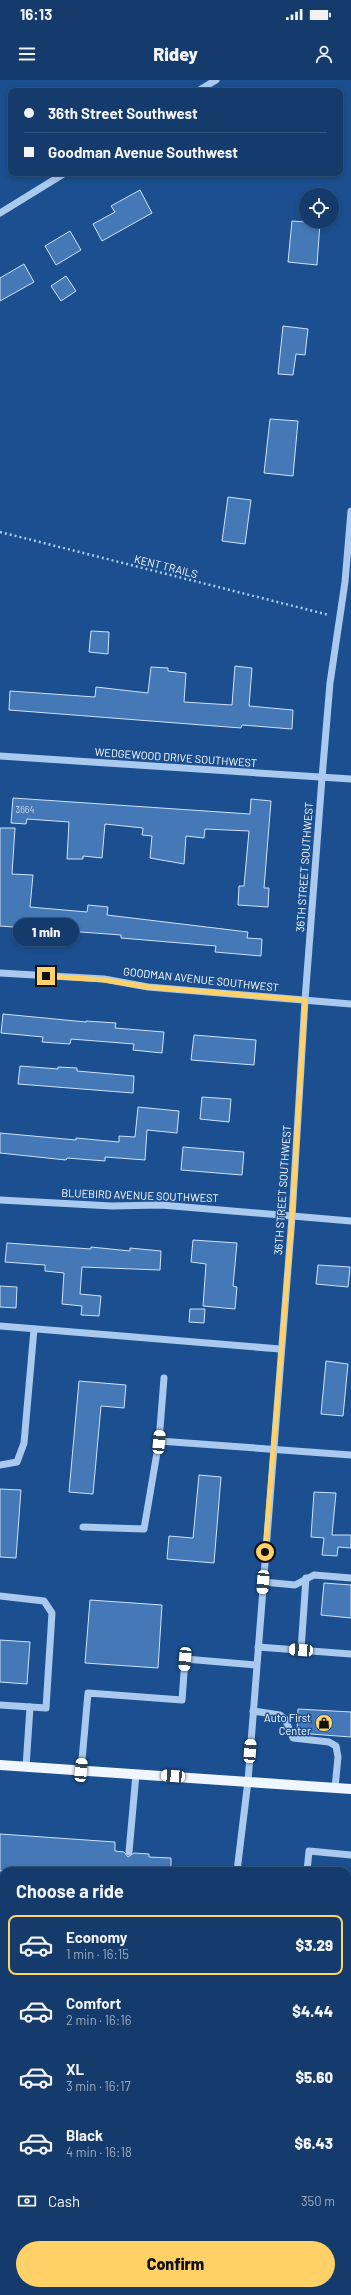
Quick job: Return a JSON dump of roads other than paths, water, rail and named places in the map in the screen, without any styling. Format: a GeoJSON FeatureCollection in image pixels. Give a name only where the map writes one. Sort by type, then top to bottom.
{"type":"FeatureCollection","features":[{"type":"Feature","properties":{"kind":"main road"},"geometry":{"type":"LineString","coordinates":[[0,1765],[351,1789]]}},
{"type":"Feature","properties":{"kind":"street"},"geometry":{"type":"LineString","coordinates":[[203,88],[216,80]]}},
{"type":"Feature","properties":{"kind":"street"},"geometry":{"type":"LineString","coordinates":[[0,213],[60,176]]}},
{"type":"Feature","properties":{"kind":"street","name":"36TH STREET SOUTHWEST"},"geometry":{"type":"LineString","coordinates":[[237,1867],[248,1781],[280,1349],[292,1217],[305,1000],[322,778],[330,683],[345,582],[351,511]]}},
{"type":"Feature","properties":{"kind":"street","name":"WEDGEWOOD DRIVE SOUTHWEST"},"geometry":{"type":"LineString","coordinates":[[0,756],[351,779]]}},
{"type":"Feature","properties":{"kind":"street","name":"GOODMAN AVENUE SOUTHWEST"},"geometry":{"type":"LineString","coordinates":[[0,973],[104,980],[148,987],[351,1004]]}},
{"type":"Feature","properties":{"kind":"street","name":"BLUEBIRD AVENUE SOUTHWEST"},"geometry":{"type":"LineString","coordinates":[[0,1200],[112,1206],[161,1205],[253,1211],[292,1217],[351,1221]]}},
{"type":"Feature","properties":{"kind":"street"},"geometry":{"type":"LineString","coordinates":[[0,1326],[280,1349]]}},
{"type":"Feature","properties":{"kind":"street"},"geometry":{"type":"LineString","coordinates":[[0,1465],[17,1462],[24,1443],[34,1328]]}},
{"type":"Feature","properties":{"kind":"street"},"geometry":{"type":"LineString","coordinates":[[83,1527],[144,1529],[159,1442],[164,1378]]}},
{"type":"Feature","properties":{"kind":"street"},"geometry":{"type":"LineString","coordinates":[[159,1442],[351,1455]]}},
{"type":"Feature","properties":{"kind":"street"},"geometry":{"type":"LineString","coordinates":[[263,1582],[295,1585],[314,1575],[351,1578]]}},
{"type":"Feature","properties":{"kind":"street"},"geometry":{"type":"LineString","coordinates":[[301,1650],[306,1578]]}},
{"type":"Feature","properties":{"kind":"street"},"geometry":{"type":"LineString","coordinates":[[0,1596],[44,1602],[52,1613],[46,1708],[0,1705]]}},
{"type":"Feature","properties":{"kind":"street"},"geometry":{"type":"LineString","coordinates":[[258,1647],[351,1654]]}},
{"type":"Feature","properties":{"kind":"street"},"geometry":{"type":"LineString","coordinates":[[81,1770],[88,1693],[182,1700],[185,1659],[256,1665]]}},
{"type":"Feature","properties":{"kind":"street"},"geometry":{"type":"LineString","coordinates":[[26,1767],[30,1707]]}},
{"type":"Feature","properties":{"kind":"street"},"geometry":{"type":"LineString","coordinates":[[253,1711],[280,1715],[285,1719],[293,1738],[329,1742],[336,1746],[338,1757],[335,1788]]}},
{"type":"Feature","properties":{"kind":"street"},"geometry":{"type":"LineString","coordinates":[[129,1852],[136,1774]]}},
{"type":"Feature","properties":{"kind":"street"},"geometry":{"type":"LineString","coordinates":[[307,1867],[309,1851],[351,1855]]}},
{"type":"Feature","properties":{"kind":"place","name":"Auto First Center"},"geometry":{"type":"Point","coordinates":[324,1723]}}]}
